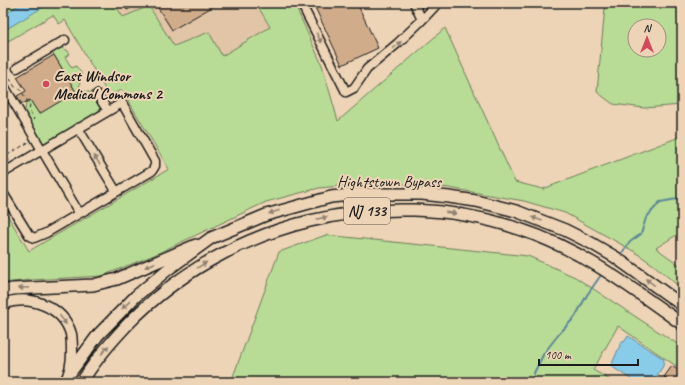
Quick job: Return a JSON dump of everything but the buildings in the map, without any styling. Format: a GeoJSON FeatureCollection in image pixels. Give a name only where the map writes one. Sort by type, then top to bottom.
{"type":"FeatureCollection","features":[{"type":"Feature","properties":{"kind":"highway","name":"Hightstown Bypass"},"geometry":{"type":"LineString","coordinates":[[67,378],[98,335],[136,296],[167,270],[211,238],[266,214],[331,197],[358,194],[401,194],[449,197],[476,201],[516,211],[565,230],[591,243],[615,257],[682,304]]}},
{"type":"Feature","properties":{"kind":"highway","name":"Hightstown Bypass"},"geometry":{"type":"LineString","coordinates":[[82,382],[101,355],[135,317],[164,291],[206,263],[229,250],[272,232],[316,219],[362,211],[414,210],[440,212],[486,219],[518,228],[558,244],[595,263],[613,274],[682,324]]}},
{"type":"Feature","properties":{"kind":"highway"},"geometry":{"type":"LineString","coordinates":[[3,291],[13,289],[94,285],[105,283],[211,238]]}},
{"type":"Feature","properties":{"kind":"main road"},"geometry":{"type":"LineString","coordinates":[[3,304],[15,301],[32,301],[47,306],[59,314],[64,320],[71,334],[72,357],[67,378]]}},
{"type":"Feature","properties":{"kind":"lane"},"geometry":{"type":"LineString","coordinates":[[302,3],[346,92],[354,88],[367,69],[395,46],[438,3]]}},
{"type":"Feature","properties":{"kind":"lane"},"geometry":{"type":"LineString","coordinates":[[414,3],[422,20]]}},
{"type":"Feature","properties":{"kind":"lane"},"geometry":{"type":"LineString","coordinates":[[17,68],[65,40]]}},
{"type":"Feature","properties":{"kind":"lane"},"geometry":{"type":"LineString","coordinates":[[6,82],[35,138],[79,213]]}},
{"type":"Feature","properties":{"kind":"lane"},"geometry":{"type":"LineString","coordinates":[[97,94],[108,111]]}},
{"type":"Feature","properties":{"kind":"lane"},"geometry":{"type":"LineString","coordinates":[[3,173],[122,103],[155,161],[155,166],[152,171],[46,233],[34,238],[29,235],[3,192]]}},
{"type":"Feature","properties":{"kind":"lane"},"geometry":{"type":"LineString","coordinates":[[78,128],[116,191]]}},
{"type":"Feature","properties":{"kind":"path"},"geometry":{"type":"LineString","coordinates":[[6,82],[10,79],[15,87],[20,89],[30,105],[29,110],[34,119],[31,121]]}},
{"type":"Feature","properties":{"kind":"path"},"geometry":{"type":"LineString","coordinates":[[9,163],[6,156],[35,138]]}},
{"type":"Feature","properties":{"kind":"shaded area"},"geometry":{"type":"Polygon","coordinates":[[[114,3],[256,3],[270,27],[222,57],[187,42],[174,47],[149,6],[123,17],[114,3]]]}},
{"type":"Feature","properties":{"kind":"green space"},"geometry":{"type":"Polygon","coordinates":[[[3,3],[114,3],[123,17],[149,6],[174,46],[209,32],[222,56],[270,27],[256,3],[294,3],[322,65],[338,121],[445,28],[515,182],[543,189],[682,136],[682,234],[678,234],[656,248],[682,267],[682,289],[655,266],[635,252],[565,213],[524,201],[443,187],[381,182],[319,188],[266,202],[154,255],[102,276],[3,283],[3,244],[5,243],[3,239],[3,208],[29,251],[169,169],[122,90],[110,95],[105,89],[65,20],[59,24],[53,15],[3,44],[3,3]]]}},
{"type":"Feature","properties":{"kind":"green space"},"geometry":{"type":"Polygon","coordinates":[[[604,3],[682,3],[682,105],[644,108],[613,104],[597,92],[605,7],[604,3]]]}},
{"type":"Feature","properties":{"kind":"green space"},"geometry":{"type":"Polygon","coordinates":[[[59,48],[63,48],[68,51],[70,54],[65,57],[72,68],[76,66],[82,74],[75,74],[73,80],[80,82],[79,90],[93,93],[100,108],[96,117],[42,149],[20,113],[25,110],[25,103],[30,100],[76,92],[52,52],[59,48]]]}},
{"type":"Feature","properties":{"kind":"green space"},"geometry":{"type":"Polygon","coordinates":[[[326,235],[528,256],[575,277],[682,347],[682,370],[618,326],[593,370],[614,382],[231,382],[279,252],[326,235]]]}},
{"type":"Feature","properties":{"kind":"water"},"geometry":{"type":"Polygon","coordinates":[[[21,3],[50,3],[3,31],[3,15],[21,3]]]}},
{"type":"Feature","properties":{"kind":"water"},"geometry":{"type":"Polygon","coordinates":[[[628,336],[664,359],[663,366],[653,382],[635,382],[611,366],[621,343],[625,341],[628,336]]]}},
{"type":"Feature","properties":{"kind":"waterway"},"geometry":{"type":"LineString","coordinates":[[679,3],[682,8]]}},
{"type":"Feature","properties":{"kind":"waterway"},"geometry":{"type":"LineString","coordinates":[[622,253],[630,242],[641,234],[646,218],[660,202],[677,199],[682,196]]}},
{"type":"Feature","properties":{"kind":"waterway"},"geometry":{"type":"LineString","coordinates":[[534,382],[534,373],[544,353],[575,317],[587,295],[601,275]]}},
{"type":"Feature","properties":{"kind":"place","name":"East Windsor Medical Commons 2"},"geometry":{"type":"Point","coordinates":[46,84]}}]}
